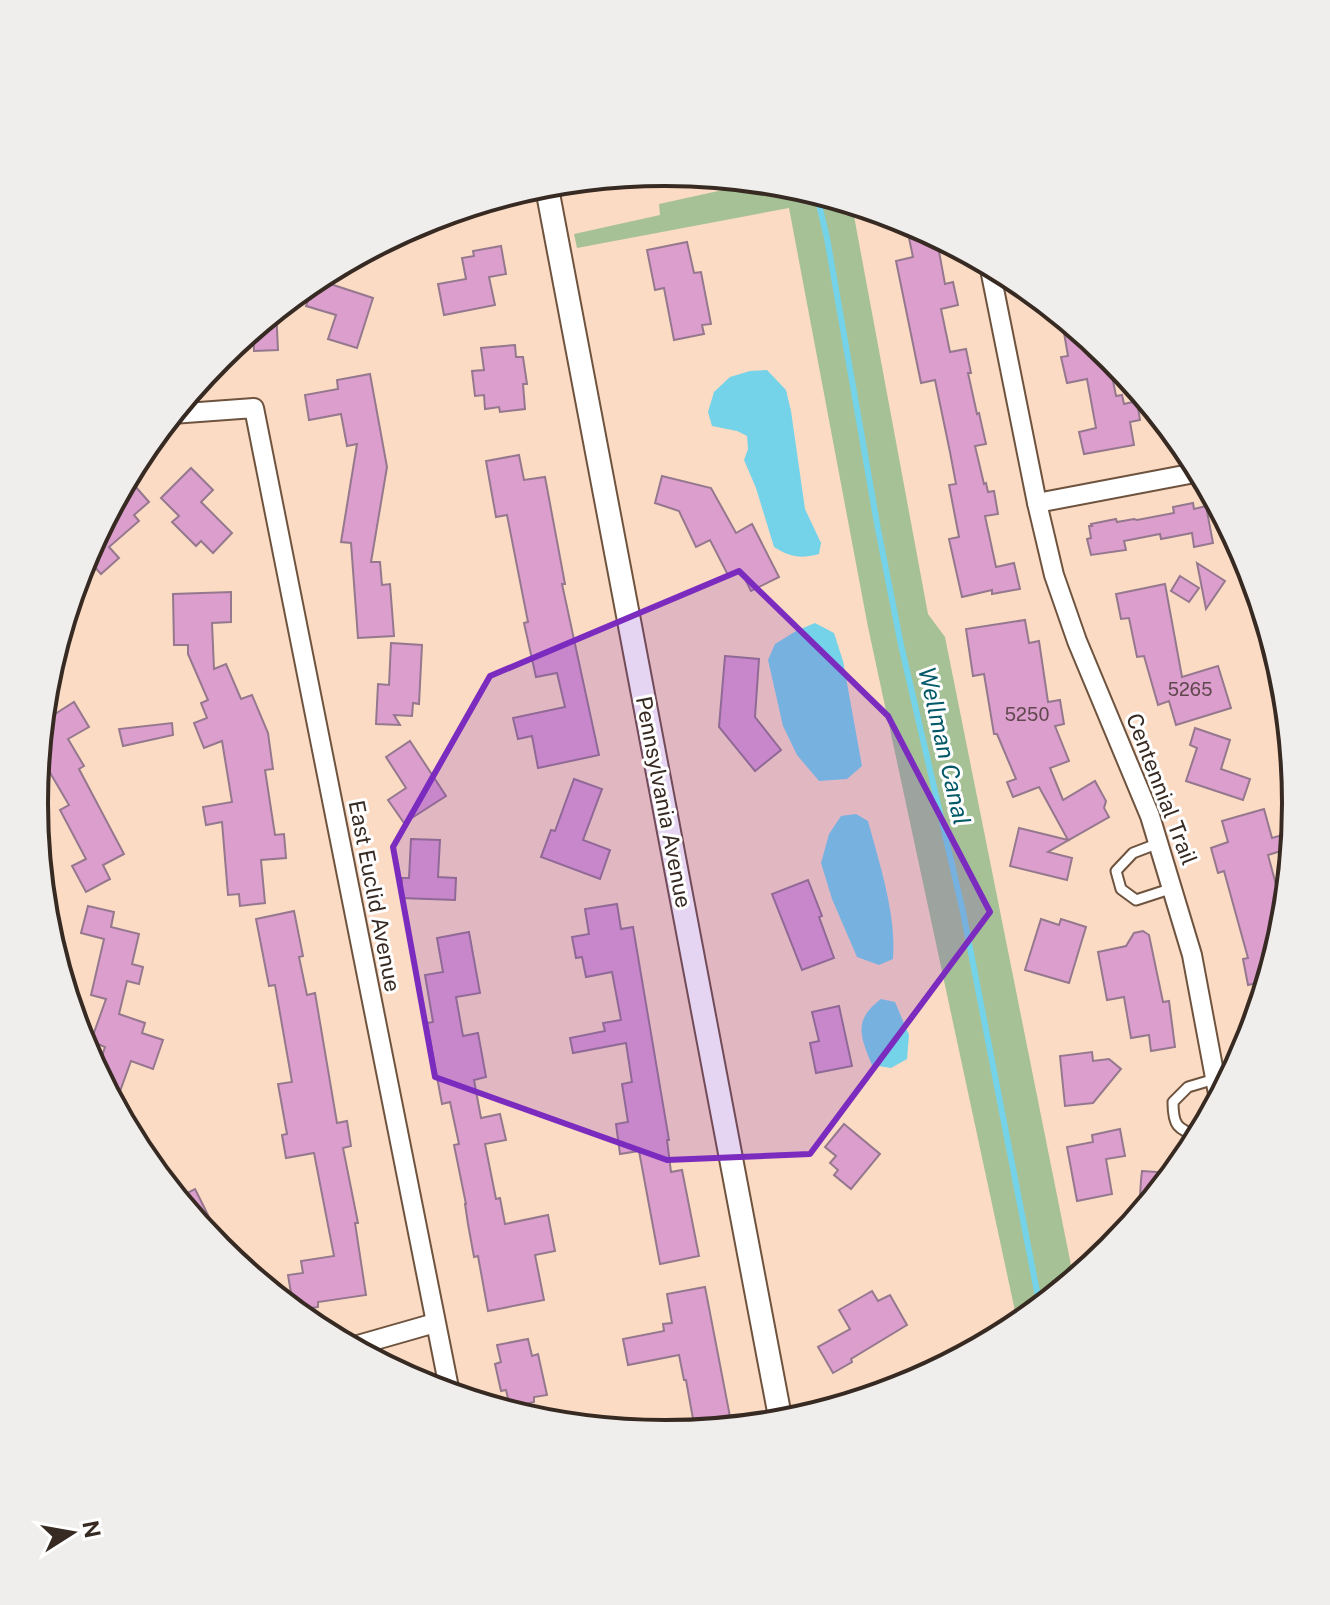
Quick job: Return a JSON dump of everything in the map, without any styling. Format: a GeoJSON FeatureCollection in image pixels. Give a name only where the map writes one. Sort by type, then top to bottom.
{"type":"FeatureCollection","features":[{"type":"Feature","properties":{"kind":"street","name":"Pennsylvania Avenue"},"geometry":{"type":"LineString","coordinates":[[549,196],[779,1409]]}},
{"type":"Feature","properties":{"kind":"street","name":"Centennial Trail"},"geometry":{"type":"LineString","coordinates":[[992,279],[1054,575],[1077,641],[1160,843],[1192,955],[1215,1079]]}},
{"type":"Feature","properties":{"kind":"street","name":"East Euclid Avenue"},"geometry":{"type":"LineString","coordinates":[[187,413],[254,408],[447,1380]]}},
{"type":"Feature","properties":{"kind":"street"},"geometry":{"type":"LineString","coordinates":[[1037,503],[1187,474]]}},
{"type":"Feature","properties":{"kind":"street"},"geometry":{"type":"LineString","coordinates":[[367,1343],[435,1323]]}},
{"type":"Feature","properties":{"kind":"lane"},"geometry":{"type":"LineString","coordinates":[[1160,843],[1133,853],[1116,871],[1121,889],[1136,900],[1173,888]]}},
{"type":"Feature","properties":{"kind":"lane"},"geometry":{"type":"LineString","coordinates":[[1186,1132],[1180,1130],[1173,1119],[1173,1102],[1188,1087],[1215,1079]]}},
{"type":"Feature","properties":{"kind":"highlighted area"},"geometry":{"type":"Polygon","coordinates":[[[739,571],[888,716],[990,912],[810,1154],[667,1160],[435,1077],[393,847],[490,676],[739,571]]]}},
{"type":"Feature","properties":{"kind":"green space"},"geometry":{"type":"Polygon","coordinates":[[[727,189],[785,197],[854,216],[928,614],[945,637],[1071,1267],[1015,1311],[868,627],[789,208],[577,248],[574,234],[660,215],[659,204],[727,189]]]}},
{"type":"Feature","properties":{"kind":"water"},"geometry":{"type":"Polygon","coordinates":[[[767,370],[786,390],[805,509],[821,543],[819,554],[795,556],[774,547],[744,460],[748,449],[747,436],[712,426],[708,412],[714,392],[730,377],[767,370]]]}},
{"type":"Feature","properties":{"kind":"water"},"geometry":{"type":"Polygon","coordinates":[[[815,623],[834,633],[843,661],[862,766],[847,779],[819,781],[797,755],[783,726],[768,660],[775,644],[815,623]]]}},
{"type":"Feature","properties":{"kind":"water"},"geometry":{"type":"Polygon","coordinates":[[[856,814],[868,821],[890,907],[893,959],[879,965],[857,957],[832,899],[821,863],[829,834],[841,816],[856,814]]]}},
{"type":"Feature","properties":{"kind":"water"},"geometry":{"type":"Polygon","coordinates":[[[881,999],[895,1002],[909,1035],[907,1059],[891,1068],[872,1065],[862,1037],[866,1014],[881,999]]]}},
{"type":"Feature","properties":{"kind":"building"},"geometry":{"type":"Polygon","coordinates":[[[908,235],[939,249],[945,284],[953,282],[958,305],[941,309],[950,352],[966,349],[971,373],[968,373],[986,444],[975,446],[984,484],[988,492],[994,491],[998,514],[985,516],[996,567],[1014,563],[1020,589],[992,594],[992,590],[962,597],[949,539],[959,537],[949,485],[956,484],[950,452],[935,380],[921,383],[896,261],[913,257],[908,235]]]}},
{"type":"Feature","properties":{"kind":"building"},"geometry":{"type":"Polygon","coordinates":[[[687,242],[694,273],[701,272],[711,324],[702,325],[704,334],[674,340],[664,288],[655,290],[647,250],[687,242]]]}},
{"type":"Feature","properties":{"kind":"building"},"geometry":{"type":"Polygon","coordinates":[[[501,246],[506,274],[489,277],[495,305],[444,315],[438,284],[466,279],[462,258],[474,256],[473,251],[501,246]]]}},
{"type":"Feature","properties":{"kind":"building"},"geometry":{"type":"Polygon","coordinates":[[[330,284],[373,298],[357,348],[328,339],[336,315],[306,306],[308,299],[330,284]]]}},
{"type":"Feature","properties":{"kind":"building"},"geometry":{"type":"Polygon","coordinates":[[[277,323],[278,350],[254,351],[254,343],[277,323]]]}},
{"type":"Feature","properties":{"kind":"building"},"geometry":{"type":"Polygon","coordinates":[[[1064,332],[1113,378],[1116,396],[1122,395],[1124,404],[1134,402],[1138,407],[1140,420],[1130,422],[1134,445],[1084,454],[1079,432],[1096,428],[1087,379],[1067,383],[1061,357],[1068,356],[1064,332]]]}},
{"type":"Feature","properties":{"kind":"building"},"geometry":{"type":"Polygon","coordinates":[[[515,345],[516,357],[523,357],[527,384],[523,384],[525,409],[500,412],[499,407],[485,409],[484,395],[475,396],[472,371],[484,370],[481,348],[515,345]]]}},
{"type":"Feature","properties":{"kind":"building"},"geometry":{"type":"Polygon","coordinates":[[[370,374],[387,467],[371,562],[380,562],[382,585],[390,584],[394,636],[358,638],[351,543],[341,542],[357,444],[347,446],[341,414],[309,420],[305,395],[338,389],[337,380],[370,374]]]}},
{"type":"Feature","properties":{"kind":"building"},"geometry":{"type":"Polygon","coordinates":[[[519,455],[524,480],[545,477],[565,584],[562,584],[599,755],[538,768],[532,736],[518,739],[513,718],[565,707],[557,673],[536,677],[507,515],[496,517],[486,461],[519,455]]]}},
{"type":"Feature","properties":{"kind":"building"},"geometry":{"type":"Polygon","coordinates":[[[191,468],[213,490],[201,502],[232,533],[213,553],[201,541],[196,546],[172,522],[179,516],[161,498],[191,468]]]}},
{"type":"Feature","properties":{"kind":"building"},"geometry":{"type":"Polygon","coordinates":[[[662,476],[711,488],[736,533],[752,524],[779,577],[751,591],[741,571],[729,577],[710,540],[696,547],[679,511],[655,503],[662,476]]]}},
{"type":"Feature","properties":{"kind":"building"},"geometry":{"type":"Polygon","coordinates":[[[136,487],[149,502],[134,515],[139,521],[109,547],[119,558],[101,574],[95,566],[136,487]]]}},
{"type":"Feature","properties":{"kind":"building"},"geometry":{"type":"Polygon","coordinates":[[[1193,503],[1194,509],[1205,506],[1213,543],[1194,547],[1192,533],[1161,539],[1160,534],[1124,541],[1126,550],[1091,555],[1087,539],[1091,538],[1091,524],[1174,513],[1173,507],[1193,503]]]}},
{"type":"Feature","properties":{"kind":"building"},"geometry":{"type":"Polygon","coordinates":[[[1197,563],[1225,581],[1206,609],[1197,563]]]}},
{"type":"Feature","properties":{"kind":"building"},"geometry":{"type":"Polygon","coordinates":[[[1180,576],[1199,588],[1189,602],[1171,591],[1180,576]]]}},
{"type":"Feature","properties":{"kind":"building"},"geometry":{"type":"Polygon","coordinates":[[[1165,584],[1182,677],[1218,666],[1231,708],[1176,725],[1169,701],[1158,705],[1144,656],[1137,657],[1129,618],[1121,619],[1116,594],[1165,584]]]}},
{"type":"Feature","properties":{"kind":"building"},"geometry":{"type":"Polygon","coordinates":[[[231,592],[231,622],[212,623],[214,669],[226,664],[241,699],[252,695],[268,733],[273,769],[265,770],[275,835],[284,834],[286,858],[261,860],[265,903],[240,906],[239,894],[228,895],[222,822],[206,825],[203,807],[232,802],[222,741],[204,748],[194,723],[207,718],[201,703],[208,700],[188,654],[188,645],[174,645],[173,594],[231,592]]]}},
{"type":"Feature","properties":{"kind":"building"},"geometry":{"type":"Polygon","coordinates":[[[1025,620],[1029,643],[1039,641],[1048,702],[1060,700],[1064,724],[1055,726],[1069,761],[1050,768],[1063,800],[1095,781],[1106,801],[1104,808],[1109,817],[1048,852],[1072,858],[1067,880],[1010,866],[1019,828],[1068,840],[1039,787],[1013,797],[1007,782],[1016,779],[997,734],[994,734],[984,674],[973,676],[966,629],[1025,620]]]}},
{"type":"Feature","properties":{"kind":"building"},"geometry":{"type":"Polygon","coordinates":[[[391,643],[422,645],[419,704],[413,703],[412,716],[394,715],[400,725],[376,724],[378,684],[389,685],[391,643]]]}},
{"type":"Feature","properties":{"kind":"building"},"geometry":{"type":"Polygon","coordinates":[[[725,656],[759,659],[755,717],[781,750],[755,771],[719,727],[725,656]]]}},
{"type":"Feature","properties":{"kind":"building"},"geometry":{"type":"Polygon","coordinates":[[[74,702],[89,727],[68,739],[84,766],[79,769],[124,854],[103,865],[110,879],[86,892],[72,866],[86,859],[60,810],[69,805],[49,771],[49,762],[55,713],[74,702]]]}},
{"type":"Feature","properties":{"kind":"building"},"geometry":{"type":"Polygon","coordinates":[[[172,723],[173,735],[123,746],[119,729],[172,723]]]}},
{"type":"Feature","properties":{"kind":"building"},"geometry":{"type":"Polygon","coordinates":[[[1195,728],[1230,740],[1221,769],[1250,779],[1243,800],[1186,781],[1197,748],[1190,745],[1195,728]]]}},
{"type":"Feature","properties":{"kind":"building"},"geometry":{"type":"Polygon","coordinates":[[[410,741],[446,796],[404,823],[388,800],[406,788],[386,757],[410,741]]]}},
{"type":"Feature","properties":{"kind":"building"},"geometry":{"type":"Polygon","coordinates":[[[574,779],[602,789],[583,840],[610,850],[600,879],[541,857],[551,830],[555,831],[574,779]]]}},
{"type":"Feature","properties":{"kind":"building"},"geometry":{"type":"Polygon","coordinates":[[[1264,809],[1272,838],[1281,835],[1280,851],[1268,855],[1276,886],[1261,962],[1254,984],[1248,985],[1243,959],[1248,958],[1224,871],[1218,873],[1211,848],[1228,842],[1222,821],[1264,809]]]}},
{"type":"Feature","properties":{"kind":"building"},"geometry":{"type":"Polygon","coordinates":[[[411,839],[440,840],[438,877],[456,878],[455,900],[401,898],[402,878],[409,878],[411,839]]]}},
{"type":"Feature","properties":{"kind":"building"},"geometry":{"type":"Polygon","coordinates":[[[808,880],[834,958],[802,970],[772,894],[808,880]]]}},
{"type":"Feature","properties":{"kind":"building"},"geometry":{"type":"Polygon","coordinates":[[[617,904],[621,929],[633,927],[669,1140],[671,1172],[682,1170],[699,1256],[660,1264],[639,1151],[620,1154],[616,1124],[628,1122],[622,1084],[632,1082],[626,1043],[573,1053],[570,1038],[605,1031],[603,1023],[621,1020],[612,972],[586,977],[582,957],[576,958],[572,937],[589,934],[585,909],[617,904]]]}},
{"type":"Feature","properties":{"kind":"building"},"geometry":{"type":"Polygon","coordinates":[[[88,906],[114,912],[111,927],[139,934],[132,964],[143,967],[139,984],[127,981],[119,1014],[145,1023],[142,1033],[163,1040],[153,1069],[131,1061],[120,1091],[102,1055],[105,1047],[97,1044],[93,1034],[106,999],[91,995],[104,939],[81,933],[88,906]]]}},
{"type":"Feature","properties":{"kind":"building"},"geometry":{"type":"Polygon","coordinates":[[[294,911],[307,995],[315,993],[337,1123],[347,1121],[351,1146],[343,1148],[358,1223],[355,1223],[366,1295],[318,1302],[318,1307],[311,1308],[291,1294],[288,1275],[303,1273],[301,1261],[334,1256],[314,1153],[286,1158],[282,1135],[287,1134],[278,1084],[292,1082],[275,985],[269,986],[256,919],[294,911]]]}},
{"type":"Feature","properties":{"kind":"building"},"geometry":{"type":"Polygon","coordinates":[[[1041,919],[1059,925],[1061,919],[1086,927],[1069,983],[1025,970],[1041,919]]]}},
{"type":"Feature","properties":{"kind":"building"},"geometry":{"type":"Polygon","coordinates":[[[1143,931],[1149,935],[1163,1002],[1169,1001],[1175,1047],[1151,1051],[1149,1035],[1131,1038],[1124,997],[1107,1000],[1098,952],[1126,946],[1134,933],[1143,931]]]}},
{"type":"Feature","properties":{"kind":"building"},"geometry":{"type":"Polygon","coordinates":[[[469,932],[480,993],[456,997],[463,1036],[478,1033],[486,1077],[474,1080],[481,1118],[500,1114],[506,1140],[485,1144],[496,1199],[500,1198],[505,1224],[548,1215],[555,1251],[535,1255],[544,1300],[488,1311],[478,1256],[474,1257],[454,1145],[459,1144],[450,1102],[442,1104],[427,1023],[433,1022],[425,975],[443,972],[437,938],[469,932]]]}},
{"type":"Feature","properties":{"kind":"building"},"geometry":{"type":"Polygon","coordinates":[[[839,1006],[852,1066],[816,1073],[810,1043],[819,1041],[812,1012],[839,1006]]]}},
{"type":"Feature","properties":{"kind":"building"},"geometry":{"type":"Polygon","coordinates":[[[1092,1052],[1093,1061],[1109,1059],[1121,1069],[1093,1103],[1065,1106],[1060,1056],[1092,1052]]]}},
{"type":"Feature","properties":{"kind":"building"},"geometry":{"type":"Polygon","coordinates":[[[844,1124],[880,1154],[851,1189],[834,1175],[838,1170],[830,1163],[836,1156],[825,1147],[844,1124]]]}},
{"type":"Feature","properties":{"kind":"building"},"geometry":{"type":"Polygon","coordinates":[[[1120,1129],[1125,1156],[1106,1159],[1112,1194],[1077,1201],[1067,1147],[1093,1142],[1092,1135],[1120,1129]]]}},
{"type":"Feature","properties":{"kind":"building"},"geometry":{"type":"Polygon","coordinates":[[[1142,1171],[1158,1172],[1140,1195],[1142,1171]]]}},
{"type":"Feature","properties":{"kind":"building"},"geometry":{"type":"Polygon","coordinates":[[[195,1189],[210,1218],[201,1209],[188,1193],[195,1189]]]}},
{"type":"Feature","properties":{"kind":"building"},"geometry":{"type":"Polygon","coordinates":[[[705,1287],[730,1416],[693,1419],[679,1355],[628,1365],[623,1339],[664,1331],[663,1324],[672,1323],[667,1294],[705,1287]]]}},
{"type":"Feature","properties":{"kind":"building"},"geometry":{"type":"Polygon","coordinates":[[[872,1291],[878,1301],[890,1295],[907,1325],[833,1373],[818,1347],[850,1329],[839,1310],[872,1291]]]}},
{"type":"Feature","properties":{"kind":"building"},"geometry":{"type":"Polygon","coordinates":[[[528,1339],[532,1356],[538,1354],[547,1395],[534,1397],[534,1402],[527,1403],[508,1399],[506,1390],[501,1391],[495,1364],[501,1362],[497,1345],[528,1339]]]}},
{"type":"Feature","properties":{"kind":"waterway","name":"Wellman Canal"},"geometry":{"type":"LineString","coordinates":[[819,206],[901,645],[963,912],[1038,1294]]}}]}
